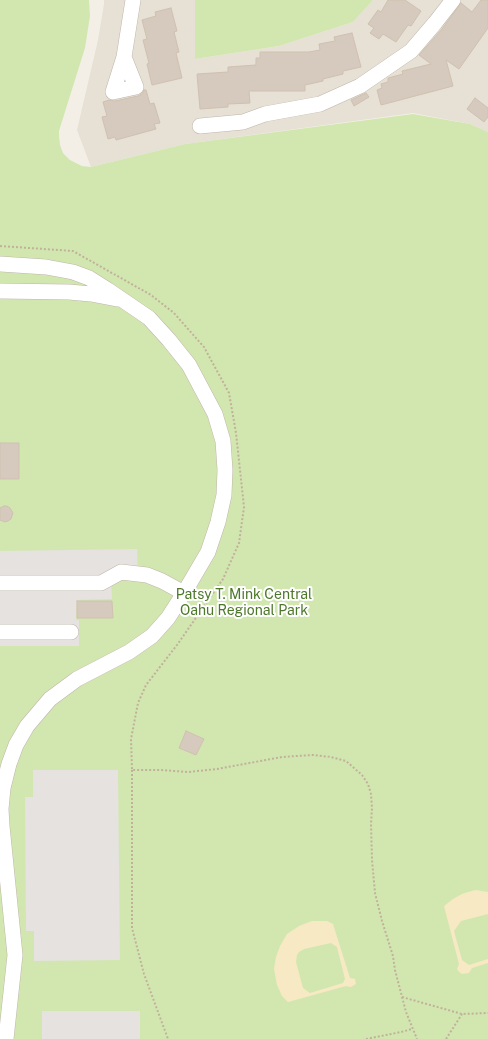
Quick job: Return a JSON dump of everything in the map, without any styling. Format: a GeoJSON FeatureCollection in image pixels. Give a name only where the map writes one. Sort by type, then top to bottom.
{"type":"FeatureCollection","features":[{"type":"Feature","properties":{"kind":"street"},"geometry":{"type":"LineString","coordinates":[[124,57],[133,0]]}},
{"type":"Feature","properties":{"kind":"street"},"geometry":{"type":"LineString","coordinates":[[200,126],[242,122],[265,114],[320,104],[360,86],[411,51],[453,0]]}},
{"type":"Feature","properties":{"kind":"street"},"geometry":{"type":"LineString","coordinates":[[0,264],[46,267],[73,272],[89,278],[149,318],[170,340],[189,365],[215,414],[223,441],[225,470],[224,496],[218,522],[208,552],[168,618],[152,636],[129,652],[77,679],[50,699],[27,726],[16,745],[2,788],[1,809],[15,955],[6,1039]]}},
{"type":"Feature","properties":{"kind":"street"},"geometry":{"type":"LineString","coordinates":[[0,291],[69,292],[91,294],[125,302]]}},
{"type":"Feature","properties":{"kind":"street"},"geometry":{"type":"LineString","coordinates":[[0,583],[101,583],[121,572],[147,575],[184,593]]}},
{"type":"Feature","properties":{"kind":"street"},"geometry":{"type":"LineString","coordinates":[[0,632],[71,632]]}},
{"type":"Feature","properties":{"kind":"path"},"geometry":{"type":"LineString","coordinates":[[0,246],[73,251],[151,295],[174,312],[204,347],[229,393],[236,433],[244,506],[239,543],[223,579],[177,645],[146,685],[138,703],[131,739],[132,928],[144,974],[168,1039]]}},
{"type":"Feature","properties":{"kind":"path"},"geometry":{"type":"LineString","coordinates":[[132,770],[188,772],[217,769],[282,758],[313,755],[331,757],[346,761],[362,775],[368,784],[371,794],[372,860],[375,893],[393,956],[395,970],[406,1012],[417,1039]]}},
{"type":"Feature","properties":{"kind":"path"},"geometry":{"type":"LineString","coordinates":[[402,997],[462,1014],[488,1013]]}},
{"type":"Feature","properties":{"kind":"path"},"geometry":{"type":"LineString","coordinates":[[446,1039],[462,1014]]}},
{"type":"Feature","properties":{"kind":"path"},"geometry":{"type":"LineString","coordinates":[[366,1039],[412,1029]]}},
{"type":"Feature","properties":{"kind":"shaded area"},"geometry":{"type":"Polygon","coordinates":[[[104,0],[195,0],[195,59],[279,46],[353,22],[373,0],[488,0],[488,132],[470,124],[413,113],[185,144],[91,167],[77,130],[98,40],[104,0]]]}},
{"type":"Feature","properties":{"kind":"shaded area"},"geometry":{"type":"Polygon","coordinates":[[[137,549],[138,579],[111,580],[112,599],[77,600],[76,620],[79,620],[79,646],[0,646],[0,551],[137,549]]]}},
{"type":"Feature","properties":{"kind":"shaded area"},"geometry":{"type":"Polygon","coordinates":[[[33,770],[118,770],[120,960],[34,961],[34,931],[26,931],[25,797],[33,797],[33,770]]]}},
{"type":"Feature","properties":{"kind":"shaded area"},"geometry":{"type":"Polygon","coordinates":[[[42,1011],[140,1011],[140,1039],[42,1039],[42,1011]]]}},
{"type":"Feature","properties":{"kind":"green space","name":"Patsy T. Mink Central Oahu Regional Park"},"geometry":{"type":"Polygon","coordinates":[[[0,0],[89,0],[90,16],[85,48],[59,131],[60,145],[63,153],[70,160],[82,166],[91,167],[185,144],[413,114],[470,124],[488,132],[488,1039],[0,1039],[0,0]]]}},
{"type":"Feature","properties":{"kind":"green space"},"geometry":{"type":"Polygon","coordinates":[[[195,0],[373,0],[353,22],[279,46],[195,59],[195,0]]]}},
{"type":"Feature","properties":{"kind":"sand"},"geometry":{"type":"Polygon","coordinates":[[[476,890],[488,892],[488,914],[461,921],[454,931],[462,960],[469,965],[488,959],[488,963],[472,968],[469,973],[462,974],[457,969],[459,964],[444,906],[462,894],[476,890]]]}},
{"type":"Feature","properties":{"kind":"sand"},"geometry":{"type":"Polygon","coordinates":[[[312,921],[327,921],[333,924],[350,978],[355,979],[356,984],[351,987],[346,986],[288,1002],[282,996],[277,985],[274,969],[276,957],[287,934],[299,926],[312,921]],[[331,943],[304,949],[297,955],[296,962],[303,988],[310,993],[343,983],[345,979],[337,947],[331,943]]]}},
{"type":"Feature","properties":{"kind":"building"},"geometry":{"type":"Polygon","coordinates":[[[388,0],[405,0],[421,11],[411,26],[408,25],[396,42],[383,34],[379,39],[370,33],[374,28],[368,24],[378,10],[381,12],[388,0]]]}},
{"type":"Feature","properties":{"kind":"building"},"geometry":{"type":"Polygon","coordinates":[[[481,0],[488,0],[488,28],[459,69],[446,60],[453,86],[381,105],[377,90],[382,88],[381,84],[388,82],[388,78],[403,74],[402,71],[431,64],[419,55],[442,29],[461,3],[472,12],[481,0]]]}},
{"type":"Feature","properties":{"kind":"building"},"geometry":{"type":"Polygon","coordinates":[[[171,8],[177,31],[174,32],[179,52],[176,53],[182,78],[152,85],[147,64],[149,63],[143,40],[147,39],[142,20],[156,16],[155,12],[171,8]]]}},
{"type":"Feature","properties":{"kind":"building"},"geometry":{"type":"Polygon","coordinates":[[[352,33],[361,67],[343,71],[343,74],[323,79],[323,81],[305,85],[305,91],[249,91],[250,103],[228,104],[228,107],[200,109],[197,74],[228,72],[228,67],[256,65],[256,58],[260,58],[260,52],[309,52],[320,50],[319,44],[335,41],[334,37],[352,33]]]}},
{"type":"Feature","properties":{"kind":"building"},"geometry":{"type":"Polygon","coordinates":[[[144,90],[146,90],[150,104],[154,103],[160,123],[154,124],[156,129],[116,140],[115,137],[108,139],[102,117],[107,116],[103,102],[138,96],[142,94],[144,90]]]}},
{"type":"Feature","properties":{"kind":"building"},"geometry":{"type":"Polygon","coordinates":[[[366,93],[369,97],[354,106],[351,100],[366,93]]]}},
{"type":"Feature","properties":{"kind":"building"},"geometry":{"type":"Polygon","coordinates":[[[475,98],[488,108],[488,117],[484,122],[467,109],[475,98]]]}},
{"type":"Feature","properties":{"kind":"building"},"geometry":{"type":"Polygon","coordinates":[[[0,443],[19,443],[19,479],[0,479],[0,443]]]}},
{"type":"Feature","properties":{"kind":"building"},"geometry":{"type":"Polygon","coordinates":[[[4,506],[10,508],[13,513],[11,519],[5,522],[0,520],[0,508],[4,506]]]}},
{"type":"Feature","properties":{"kind":"building"},"geometry":{"type":"Polygon","coordinates":[[[77,601],[112,601],[113,618],[77,618],[77,601]]]}},
{"type":"Feature","properties":{"kind":"building"},"geometry":{"type":"Polygon","coordinates":[[[186,731],[204,739],[196,755],[179,748],[186,731]]]}}]}
